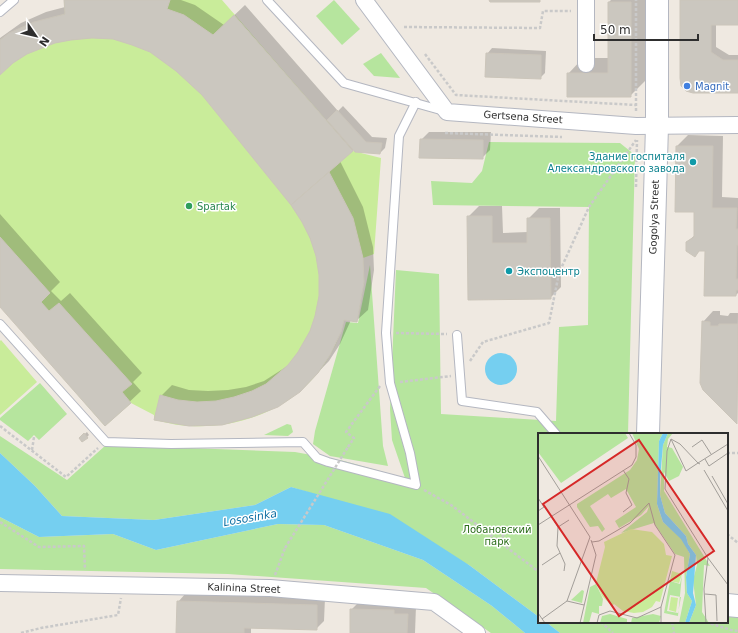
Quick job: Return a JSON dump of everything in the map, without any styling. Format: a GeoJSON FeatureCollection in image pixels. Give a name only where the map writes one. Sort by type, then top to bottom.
{"type":"FeatureCollection","features":[{"type":"Feature","properties":{"kind":"main road","name":"Gogolya Street"},"geometry":{"type":"LineString","coordinates":[[648,433],[639,133],[657,0]]}},
{"type":"Feature","properties":{"kind":"main road"},"geometry":{"type":"LineString","coordinates":[[728,605],[738,606]]}},
{"type":"Feature","properties":{"kind":"street"},"geometry":{"type":"LineString","coordinates":[[364,0],[448,112]]}},
{"type":"Feature","properties":{"kind":"street"},"geometry":{"type":"LineString","coordinates":[[586,6],[586,64]]}},
{"type":"Feature","properties":{"kind":"street","name":"Gertsena Street"},"geometry":{"type":"LineString","coordinates":[[448,112],[639,133],[738,125]]}},
{"type":"Feature","properties":{"kind":"street","name":"Kalinina Street"},"geometry":{"type":"LineString","coordinates":[[0,583],[270,588],[434,602],[477,633]]}},
{"type":"Feature","properties":{"kind":"lane"},"geometry":{"type":"LineString","coordinates":[[0,12],[14,0]]}},
{"type":"Feature","properties":{"kind":"lane"},"geometry":{"type":"LineString","coordinates":[[267,0],[344,83],[448,112]]}},
{"type":"Feature","properties":{"kind":"lane"},"geometry":{"type":"LineString","coordinates":[[0,324],[106,442],[171,444],[303,442],[317,458],[416,485],[410,453],[390,383],[386,333],[399,136],[416,102]]}},
{"type":"Feature","properties":{"kind":"lane"},"geometry":{"type":"LineString","coordinates":[[457,335],[462,401],[537,412],[555,433]]}},
{"type":"Feature","properties":{"kind":"path"},"geometry":{"type":"LineString","coordinates":[[636,0],[636,105],[639,133],[636,187]]}},
{"type":"Feature","properties":{"kind":"path"},"geometry":{"type":"LineString","coordinates":[[404,28],[540,28],[543,11],[586,6]]}},
{"type":"Feature","properties":{"kind":"path"},"geometry":{"type":"LineString","coordinates":[[400,22],[409,34]]}},
{"type":"Feature","properties":{"kind":"path"},"geometry":{"type":"LineString","coordinates":[[423,52],[456,95],[636,105]]}},
{"type":"Feature","properties":{"kind":"path"},"geometry":{"type":"LineString","coordinates":[[445,133],[565,137]]}},
{"type":"Feature","properties":{"kind":"path"},"geometry":{"type":"LineString","coordinates":[[415,380],[460,375],[483,342],[550,323],[559,273],[589,207],[639,133]]}},
{"type":"Feature","properties":{"kind":"path"},"geometry":{"type":"LineString","coordinates":[[386,333],[457,335]]}},
{"type":"Feature","properties":{"kind":"path"},"geometry":{"type":"LineString","coordinates":[[270,588],[285,548],[354,438],[346,432],[381,384],[390,383]]}},
{"type":"Feature","properties":{"kind":"path"},"geometry":{"type":"LineString","coordinates":[[0,426],[66,477],[98,448]]}},
{"type":"Feature","properties":{"kind":"path"},"geometry":{"type":"LineString","coordinates":[[32,450],[34,436]]}},
{"type":"Feature","properties":{"kind":"path"},"geometry":{"type":"LineString","coordinates":[[416,485],[451,505],[538,571]]}},
{"type":"Feature","properties":{"kind":"path"},"geometry":{"type":"LineString","coordinates":[[0,522],[39,547],[84,546],[87,584]]}},
{"type":"Feature","properties":{"kind":"path"},"geometry":{"type":"LineString","coordinates":[[499,541],[504,533]]}},
{"type":"Feature","properties":{"kind":"path"},"geometry":{"type":"LineString","coordinates":[[728,535],[738,543]]}},
{"type":"Feature","properties":{"kind":"path"},"geometry":{"type":"LineString","coordinates":[[21,633],[40,628],[118,615],[124,585]]}},
{"type":"Feature","properties":{"kind":"path"},"geometry":{"type":"LineString","coordinates":[[601,623],[613,633]]}},
{"type":"Feature","properties":{"kind":"path"},"geometry":{"type":"LineString","coordinates":[[672,623],[674,633]]}},
{"type":"Feature","properties":{"kind":"path"},"geometry":{"type":"LineString","coordinates":[[709,623],[738,631]]}},
{"type":"Feature","properties":{"kind":"green space","name":"Spartak"},"geometry":{"type":"Polygon","coordinates":[[[64,0],[222,0],[353,151],[381,158],[374,254],[363,258],[364,282],[357,322],[344,320],[335,345],[323,367],[306,385],[287,401],[265,413],[241,421],[216,425],[185,426],[154,420],[154,415],[131,403],[105,426],[0,306],[0,40],[23,27],[65,14],[64,0]]]}},
{"type":"Feature","properties":{"kind":"green space"},"geometry":{"type":"Polygon","coordinates":[[[334,0],[360,29],[342,45],[316,16],[334,0]]]}},
{"type":"Feature","properties":{"kind":"green space"},"geometry":{"type":"Polygon","coordinates":[[[381,53],[400,78],[374,76],[363,64],[381,53]]]}},
{"type":"Feature","properties":{"kind":"green space","name":"Лобановский парк"},"geometry":{"type":"Polygon","coordinates":[[[489,142],[620,143],[635,155],[628,433],[538,433],[538,616],[469,565],[317,495],[291,487],[255,505],[154,520],[62,516],[35,486],[0,453],[0,436],[67,480],[106,445],[295,452],[344,461],[405,478],[392,440],[390,409],[396,270],[439,274],[441,414],[556,421],[559,327],[588,325],[589,207],[433,205],[431,181],[472,183],[482,171],[489,142]]]}},
{"type":"Feature","properties":{"kind":"green space"},"geometry":{"type":"Polygon","coordinates":[[[370,265],[383,446],[388,466],[330,456],[313,444],[315,431],[346,322],[358,323],[370,265]]]}},
{"type":"Feature","properties":{"kind":"green space"},"geometry":{"type":"Polygon","coordinates":[[[1,340],[37,382],[0,415],[0,341],[1,340]]]}},
{"type":"Feature","properties":{"kind":"green space"},"geometry":{"type":"Polygon","coordinates":[[[40,383],[67,414],[39,440],[34,435],[28,441],[0,420],[0,418],[40,383]]]}},
{"type":"Feature","properties":{"kind":"green space"},"geometry":{"type":"Polygon","coordinates":[[[287,424],[291,425],[293,432],[288,436],[264,435],[287,424]]]}},
{"type":"Feature","properties":{"kind":"green space"},"geometry":{"type":"Polygon","coordinates":[[[0,517],[39,537],[113,534],[156,550],[278,524],[324,525],[423,560],[492,606],[525,633],[491,633],[426,588],[228,574],[0,569],[0,517]]]}},
{"type":"Feature","properties":{"kind":"green space"},"geometry":{"type":"Polygon","coordinates":[[[728,613],[738,615],[738,633],[560,633],[547,623],[728,623],[728,613]]]}},
{"type":"Feature","properties":{"kind":"water"},"geometry":{"type":"Polygon","coordinates":[[[501,353],[507,354],[514,360],[517,369],[516,375],[510,382],[501,385],[495,384],[488,378],[485,369],[486,363],[492,356],[501,353]]]}},
{"type":"Feature","properties":{"kind":"water","name":"Lososinka"},"geometry":{"type":"Polygon","coordinates":[[[0,453],[35,486],[62,516],[154,520],[255,505],[291,487],[390,514],[469,565],[538,616],[538,623],[547,623],[560,633],[525,633],[492,606],[423,560],[324,525],[278,524],[156,550],[113,534],[39,537],[0,517],[0,453]]]}},
{"type":"Feature","properties":{"kind":"building"},"geometry":{"type":"Polygon","coordinates":[[[64,0],[170,0],[167,9],[184,15],[213,35],[234,15],[353,151],[291,205],[202,95],[176,71],[150,52],[113,39],[92,38],[71,40],[55,43],[27,54],[13,63],[0,75],[0,40],[9,33],[34,22],[65,14],[64,0]]]}},
{"type":"Feature","properties":{"kind":"building"},"geometry":{"type":"Polygon","coordinates":[[[489,0],[540,0],[540,2],[490,2],[489,0]]]}},
{"type":"Feature","properties":{"kind":"building"},"geometry":{"type":"Polygon","coordinates":[[[680,0],[738,0],[738,25],[711,25],[711,52],[723,60],[738,60],[738,93],[693,93],[686,91],[681,86],[680,0]]]}},
{"type":"Feature","properties":{"kind":"building"},"geometry":{"type":"Polygon","coordinates":[[[608,2],[631,2],[631,97],[567,97],[567,73],[608,73],[608,2]]]}},
{"type":"Feature","properties":{"kind":"building"},"geometry":{"type":"Polygon","coordinates":[[[486,53],[541,55],[541,79],[485,77],[486,53]]]}},
{"type":"Feature","properties":{"kind":"building"},"geometry":{"type":"Polygon","coordinates":[[[337,110],[366,142],[382,143],[380,154],[355,152],[327,120],[337,110]]]}},
{"type":"Feature","properties":{"kind":"building"},"geometry":{"type":"Polygon","coordinates":[[[420,139],[483,140],[483,159],[419,158],[420,139]]]}},
{"type":"Feature","properties":{"kind":"building"},"geometry":{"type":"Polygon","coordinates":[[[676,146],[713,146],[712,208],[737,208],[736,229],[738,229],[738,245],[736,279],[738,279],[738,290],[736,290],[736,296],[704,296],[705,251],[699,251],[695,257],[686,251],[686,242],[694,237],[694,212],[675,212],[676,146]]]}},
{"type":"Feature","properties":{"kind":"building"},"geometry":{"type":"Polygon","coordinates":[[[329,172],[353,218],[363,258],[364,282],[357,322],[344,320],[341,332],[330,355],[318,373],[300,392],[278,407],[252,417],[222,425],[189,426],[154,420],[160,395],[178,400],[197,402],[216,401],[234,397],[252,391],[266,384],[288,365],[298,352],[310,331],[315,316],[319,296],[319,275],[316,256],[310,238],[291,205],[329,172]]]}},
{"type":"Feature","properties":{"kind":"building","name":"Экспоцентр"},"geometry":{"type":"Polygon","coordinates":[[[467,216],[492,216],[492,243],[527,243],[527,218],[550,218],[551,299],[468,300],[467,216]]]}},
{"type":"Feature","properties":{"kind":"building"},"geometry":{"type":"Polygon","coordinates":[[[0,237],[50,293],[41,302],[49,311],[59,303],[132,384],[122,392],[131,403],[105,426],[0,307],[0,237]]]}},
{"type":"Feature","properties":{"kind":"building"},"geometry":{"type":"Polygon","coordinates":[[[702,321],[710,322],[710,326],[718,326],[719,324],[738,324],[737,424],[703,390],[700,383],[702,321]]]}},
{"type":"Feature","properties":{"kind":"building"},"geometry":{"type":"Polygon","coordinates":[[[84,433],[88,438],[82,442],[79,438],[84,433]]]}},
{"type":"Feature","properties":{"kind":"building"},"geometry":{"type":"Polygon","coordinates":[[[177,601],[317,605],[317,630],[244,628],[244,633],[176,633],[177,601]]]}},
{"type":"Feature","properties":{"kind":"building"},"geometry":{"type":"Polygon","coordinates":[[[350,609],[394,610],[394,614],[408,614],[407,633],[350,633],[350,609]]]}},
{"type":"Feature","properties":{"kind":"place","name":"Magnit"},"geometry":{"type":"Point","coordinates":[687,86]}},
{"type":"Feature","properties":{"kind":"place","name":"Здание госпиталя Александровского завода"},"geometry":{"type":"Point","coordinates":[693,162]}},
{"type":"Feature","properties":{"kind":"place","name":"Spartak"},"geometry":{"type":"Point","coordinates":[189,206]}},
{"type":"Feature","properties":{"kind":"place","name":"Экспоцентр"},"geometry":{"type":"Point","coordinates":[509,271]}}]}
